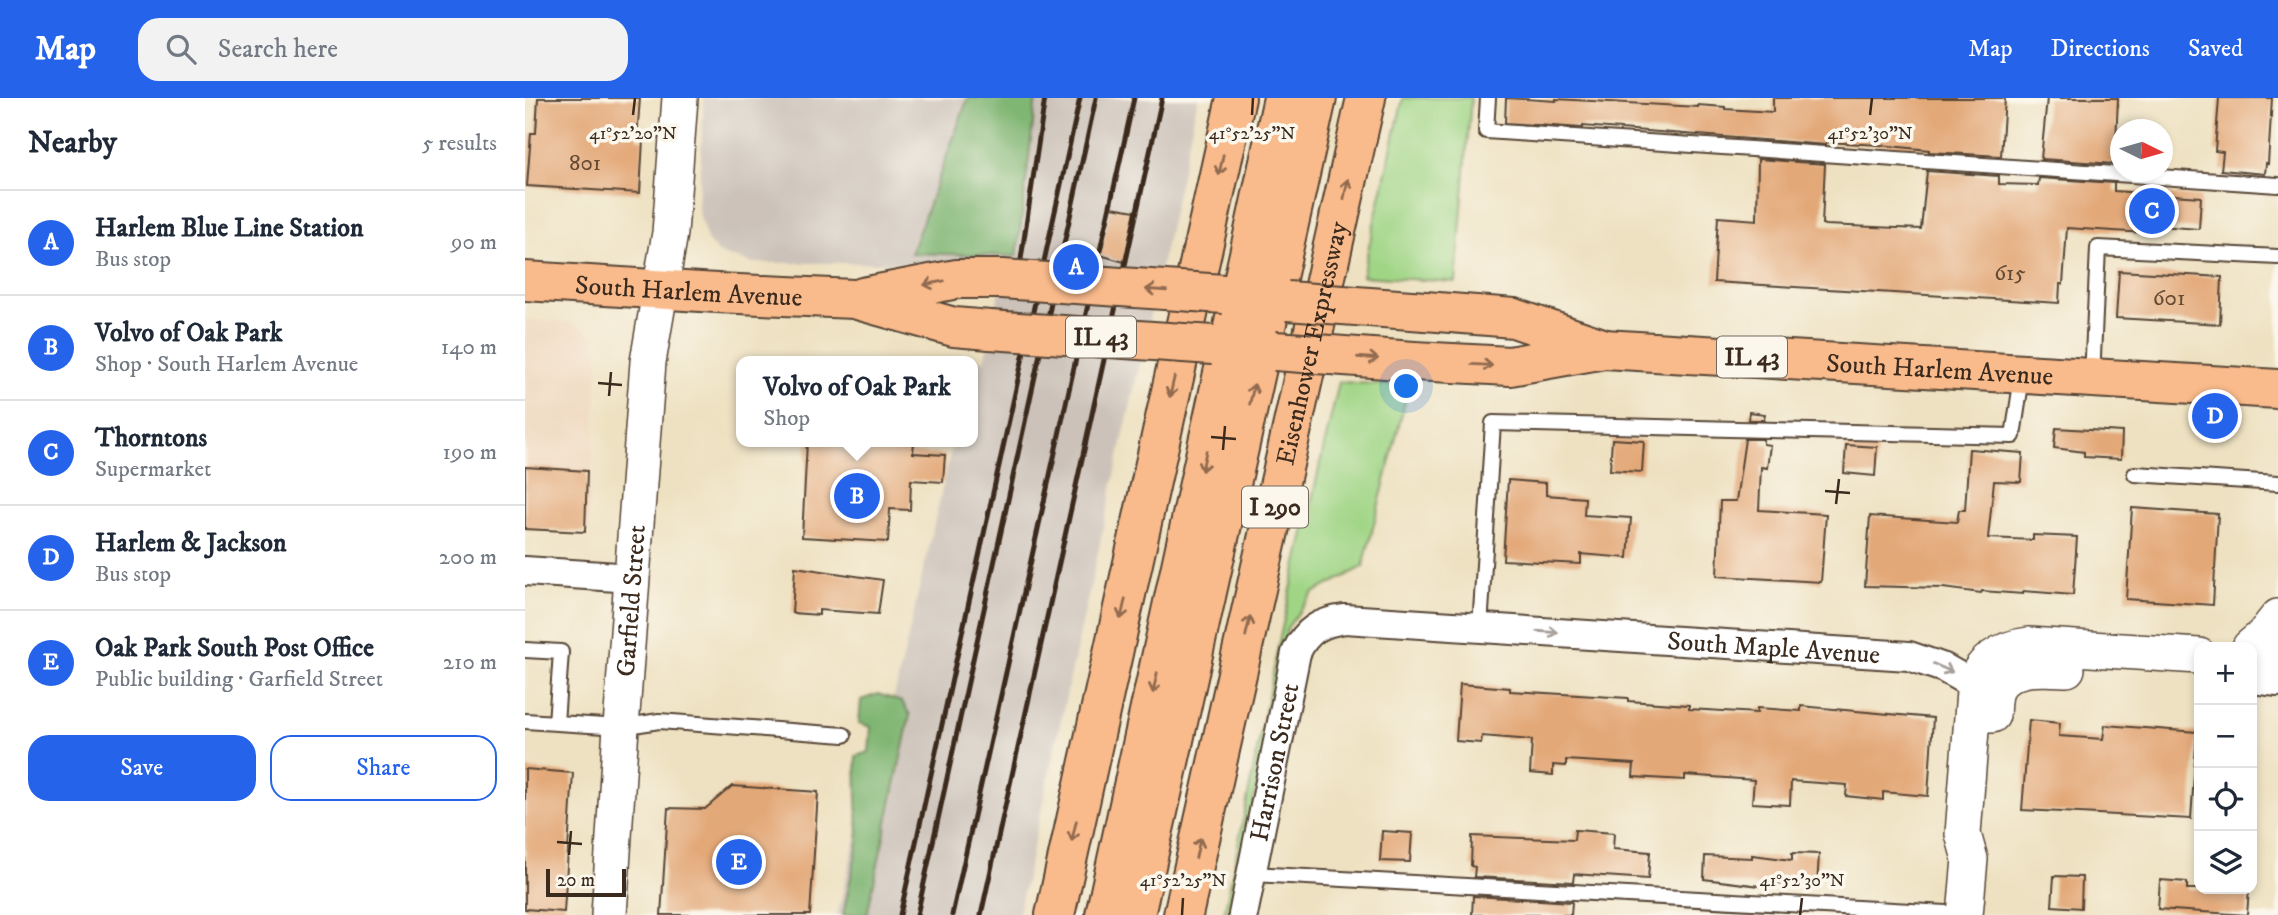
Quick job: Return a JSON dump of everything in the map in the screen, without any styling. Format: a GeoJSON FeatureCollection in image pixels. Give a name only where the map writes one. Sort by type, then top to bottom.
{"type":"FeatureCollection","features":[{"type":"Feature","properties":{"kind":"main road"},"geometry":{"type":"LineString","coordinates":[[1055,915],[1236,98]]}},
{"type":"Feature","properties":{"kind":"main road"},"geometry":{"type":"LineString","coordinates":[[1256,298],[1283,98]]}},
{"type":"Feature","properties":{"kind":"main road"},"geometry":{"type":"LineString","coordinates":[[1135,915],[1256,298],[1317,98]]}},
{"type":"Feature","properties":{"kind":"main road","name":"Eisenhower Expressway"},"geometry":{"type":"LineString","coordinates":[[1183,915],[1366,98]]}},
{"type":"Feature","properties":{"kind":"main road","name":"South Harlem Avenue"},"geometry":{"type":"LineString","coordinates":[[854,299],[957,279],[1002,279],[1514,318],[1604,349]]}},
{"type":"Feature","properties":{"kind":"main road","name":"South Harlem Avenue"},"geometry":{"type":"LineString","coordinates":[[525,281],[854,299],[954,327],[1414,361],[1510,366],[1604,349],[2278,389]]}},
{"type":"Feature","properties":{"kind":"main road"},"geometry":{"type":"LineString","coordinates":[[1105,915],[1245,348]]}},
{"type":"Feature","properties":{"kind":"street"},"geometry":{"type":"LineString","coordinates":[[659,289],[670,233],[680,98]]}},
{"type":"Feature","properties":{"kind":"street","name":"Garfield Street"},"geometry":{"type":"LineString","coordinates":[[609,915],[648,362],[659,289]]}},
{"type":"Feature","properties":{"kind":"street"},"geometry":{"type":"LineString","coordinates":[[525,571],[633,578]]}},
{"type":"Feature","properties":{"kind":"street","name":"South Maple Avenue"},"geometry":{"type":"LineString","coordinates":[[1325,621],[1345,619],[1909,656],[1944,668],[1984,690]]}},
{"type":"Feature","properties":{"kind":"street","name":"Harrison Street"},"geometry":{"type":"LineString","coordinates":[[1243,915],[1296,653],[1302,639],[1325,621]]}},
{"type":"Feature","properties":{"kind":"street"},"geometry":{"type":"LineString","coordinates":[[1965,915],[1970,859],[1963,834],[1984,690],[1983,667],[1996,655],[2011,648],[2029,645],[2194,656]]}},
{"type":"Feature","properties":{"kind":"street"},"geometry":{"type":"LineString","coordinates":[[1984,690],[1997,686],[2007,677],[2022,670],[2040,667],[2194,677]]}},
{"type":"Feature","properties":{"kind":"street"},"geometry":{"type":"LineString","coordinates":[[2257,680],[2278,682]]}},
{"type":"Feature","properties":{"kind":"lane"},"geometry":{"type":"LineString","coordinates":[[1488,98],[1486,131],[2278,185]]}},
{"type":"Feature","properties":{"kind":"lane"},"geometry":{"type":"LineString","coordinates":[[2092,378],[2098,248],[2278,257]]}},
{"type":"Feature","properties":{"kind":"lane"},"geometry":{"type":"LineString","coordinates":[[1480,628],[1493,423],[2013,436],[2023,374]]}},
{"type":"Feature","properties":{"kind":"lane"},"geometry":{"type":"LineString","coordinates":[[2135,474],[2278,483]]}},
{"type":"Feature","properties":{"kind":"lane"},"geometry":{"type":"LineString","coordinates":[[525,650],[561,652],[556,723]]}},
{"type":"Feature","properties":{"kind":"lane"},"geometry":{"type":"LineString","coordinates":[[525,721],[621,727],[659,721],[844,735]]}},
{"type":"Feature","properties":{"kind":"lane"},"geometry":{"type":"LineString","coordinates":[[1252,874],[1976,915]]}},
{"type":"Feature","properties":{"kind":"shaded area"},"geometry":{"type":"Polygon","coordinates":[[[704,98],[1198,98],[1018,915],[837,915],[896,689],[952,447],[978,447],[978,360],[984,360],[1005,266],[975,263],[751,263],[718,253],[707,240],[698,209],[704,98]]]}},
{"type":"Feature","properties":{"kind":"shaded area"},"geometry":{"type":"Polygon","coordinates":[[[525,319],[573,322],[595,338],[599,357],[588,530],[525,527],[525,319]]]}},
{"type":"Feature","properties":{"kind":"green space"},"geometry":{"type":"Polygon","coordinates":[[[968,98],[1036,98],[1017,256],[911,253],[968,98]]]}},
{"type":"Feature","properties":{"kind":"green space"},"geometry":{"type":"Polygon","coordinates":[[[1403,98],[1471,98],[1456,282],[1362,276],[1403,98]]]}},
{"type":"Feature","properties":{"kind":"green space"},"geometry":{"type":"Polygon","coordinates":[[[1339,382],[1409,386],[1363,567],[1313,593],[1287,628],[1231,915],[1224,915],[1280,637],[1339,382]]]}},
{"type":"Feature","properties":{"kind":"green space"},"geometry":{"type":"Polygon","coordinates":[[[878,694],[902,702],[910,715],[867,915],[843,915],[858,843],[856,756],[869,752],[871,727],[859,723],[861,700],[878,694]]]}},
{"type":"Feature","properties":{"kind":"building"},"geometry":{"type":"Polygon","coordinates":[[[538,98],[640,98],[637,138],[643,139],[640,193],[527,186],[531,133],[536,133],[538,98]]]}},
{"type":"Feature","properties":{"kind":"building"},"geometry":{"type":"Polygon","coordinates":[[[1506,98],[1698,105],[1773,112],[1773,98],[2005,98],[2001,156],[1929,152],[1880,145],[1826,142],[1826,145],[1583,126],[1505,123],[1506,98]]]}},
{"type":"Feature","properties":{"kind":"building"},"geometry":{"type":"Polygon","coordinates":[[[2047,98],[2118,98],[2117,119],[2110,119],[2110,164],[2041,159],[2047,98]]]}},
{"type":"Feature","properties":{"kind":"building"},"geometry":{"type":"Polygon","coordinates":[[[2219,98],[2272,98],[2265,174],[2221,170],[2223,152],[2215,151],[2219,98]]]}},
{"type":"Feature","properties":{"kind":"building"},"geometry":{"type":"Polygon","coordinates":[[[1758,159],[1825,164],[1822,224],[1825,225],[1921,229],[1927,171],[1999,176],[1999,184],[2038,185],[2039,178],[2114,183],[2114,191],[2201,197],[2199,229],[2145,225],[2145,233],[2067,228],[2059,303],[1714,282],[1718,217],[1757,220],[1758,159]]]}},
{"type":"Feature","properties":{"kind":"building"},"geometry":{"type":"Polygon","coordinates":[[[1112,207],[1135,211],[1124,262],[1100,255],[1112,207]]]}},
{"type":"Feature","properties":{"kind":"building"},"geometry":{"type":"Polygon","coordinates":[[[2119,271],[2222,277],[2220,324],[2116,318],[2119,271]]]}},
{"type":"Feature","properties":{"kind":"building"},"geometry":{"type":"Polygon","coordinates":[[[1749,412],[1765,414],[1764,420],[1748,420],[1749,412]]]}},
{"type":"Feature","properties":{"kind":"building"},"geometry":{"type":"Polygon","coordinates":[[[2056,428],[2122,432],[2121,459],[2084,457],[2084,452],[2054,448],[2056,428]]]}},
{"type":"Feature","properties":{"kind":"building"},"geometry":{"type":"Polygon","coordinates":[[[1612,439],[1644,441],[1642,472],[1610,470],[1612,439]]]}},
{"type":"Feature","properties":{"kind":"building"},"geometry":{"type":"Polygon","coordinates":[[[1745,439],[1763,439],[1763,444],[1770,445],[1767,468],[1761,467],[1759,510],[1826,514],[1821,582],[1717,576],[1720,501],[1736,501],[1745,439]]]}},
{"type":"Feature","properties":{"kind":"building"},"geometry":{"type":"Polygon","coordinates":[[[1846,445],[1877,447],[1875,476],[1844,473],[1846,445]]]}},
{"type":"Feature","properties":{"kind":"building"},"geometry":{"type":"Polygon","coordinates":[[[807,447],[914,447],[913,453],[945,455],[943,482],[911,480],[910,510],[890,509],[888,542],[802,537],[807,447]]]}},
{"type":"Feature","properties":{"kind":"building"},"geometry":{"type":"Polygon","coordinates":[[[1969,449],[2023,453],[2021,482],[1994,481],[1988,538],[2033,540],[2033,535],[2077,537],[2073,595],[1865,586],[1870,516],[1957,522],[1959,510],[1965,510],[1969,449]]]}},
{"type":"Feature","properties":{"kind":"building"},"geometry":{"type":"Polygon","coordinates":[[[525,467],[587,471],[585,532],[525,529],[525,467]]]}},
{"type":"Feature","properties":{"kind":"building"},"geometry":{"type":"Polygon","coordinates":[[[1508,480],[1546,483],[1546,495],[1585,498],[1584,515],[1631,518],[1628,558],[1581,554],[1581,564],[1503,560],[1508,480]]]}},
{"type":"Feature","properties":{"kind":"building"},"geometry":{"type":"Polygon","coordinates":[[[2132,508],[2218,514],[2213,605],[2126,599],[2132,508]]]}},
{"type":"Feature","properties":{"kind":"building"},"geometry":{"type":"Polygon","coordinates":[[[795,567],[883,580],[878,614],[819,610],[819,615],[792,613],[795,567]]]}},
{"type":"Feature","properties":{"kind":"building"},"geometry":{"type":"Polygon","coordinates":[[[1460,684],[1510,688],[1510,691],[1628,698],[1628,701],[1689,705],[1689,709],[1757,713],[1757,708],[1801,711],[1801,706],[1933,718],[1928,796],[1883,792],[1883,800],[1846,796],[1847,785],[1791,781],[1790,805],[1752,803],[1754,780],[1685,775],[1685,780],[1633,777],[1634,764],[1566,760],[1566,766],[1553,765],[1553,775],[1530,773],[1532,740],[1482,736],[1481,743],[1456,741],[1460,684]]]}},
{"type":"Feature","properties":{"kind":"building"},"geometry":{"type":"Polygon","coordinates":[[[2029,720],[2060,723],[2059,736],[2103,739],[2105,725],[2194,732],[2191,819],[2022,810],[2029,720]]]}},
{"type":"Feature","properties":{"kind":"building"},"geometry":{"type":"Polygon","coordinates":[[[525,769],[573,773],[564,912],[525,909],[525,769]]]}},
{"type":"Feature","properties":{"kind":"building"},"geometry":{"type":"Polygon","coordinates":[[[732,786],[818,792],[810,915],[661,915],[668,808],[705,809],[732,786]]]}},
{"type":"Feature","properties":{"kind":"building"},"geometry":{"type":"Polygon","coordinates":[[[1575,830],[1614,833],[1613,849],[1650,852],[1648,879],[1574,874],[1573,882],[1474,877],[1475,867],[1471,866],[1472,836],[1574,840],[1575,830]]]}},
{"type":"Feature","properties":{"kind":"building"},"geometry":{"type":"Polygon","coordinates":[[[1382,831],[1412,833],[1410,862],[1380,861],[1382,831]]]}},
{"type":"Feature","properties":{"kind":"building"},"geometry":{"type":"Polygon","coordinates":[[[1792,853],[1819,854],[1817,886],[1777,883],[1777,888],[1704,879],[1705,856],[1752,858],[1752,855],[1792,860],[1792,853]]]}},
{"type":"Feature","properties":{"kind":"building"},"geometry":{"type":"Polygon","coordinates":[[[2054,876],[2082,877],[2081,908],[2052,906],[2054,876]]]}},
{"type":"Feature","properties":{"kind":"building"},"geometry":{"type":"Polygon","coordinates":[[[2160,880],[2187,882],[2187,889],[2194,889],[2194,894],[2249,894],[2247,915],[2158,909],[2160,880]]]}},
{"type":"Feature","properties":{"kind":"building"},"geometry":{"type":"Polygon","coordinates":[[[1473,896],[1572,902],[1571,915],[1472,915],[1473,896]]]}},
{"type":"Feature","properties":{"kind":"railway"},"geometry":{"type":"LineString","coordinates":[[1016,293],[1045,98]]}},
{"type":"Feature","properties":{"kind":"railway"},"geometry":{"type":"LineString","coordinates":[[900,915],[1080,98]]}},
{"type":"Feature","properties":{"kind":"railway"},"geometry":{"type":"LineString","coordinates":[[917,915],[1096,98]]}},
{"type":"Feature","properties":{"kind":"railway"},"geometry":{"type":"LineString","coordinates":[[952,915],[1134,98]]}},
{"type":"Feature","properties":{"kind":"railway"},"geometry":{"type":"LineString","coordinates":[[981,915],[1162,98]]}},
{"type":"Feature","properties":{"kind":"place","name":"Thorntons"},"geometry":{"type":"Point","coordinates":[2152,211]}},
{"type":"Feature","properties":{"kind":"place","name":"Harlem Blue Line Station"},"geometry":{"type":"Point","coordinates":[1076,267]}},
{"type":"Feature","properties":{"kind":"place","name":"Harlem & Jackson"},"geometry":{"type":"Point","coordinates":[2215,416]}},
{"type":"Feature","properties":{"kind":"place","name":"Volvo of Oak Park"},"geometry":{"type":"Point","coordinates":[857,496]}},
{"type":"Feature","properties":{"kind":"place","name":"Oak Park South Post Office"},"geometry":{"type":"Point","coordinates":[739,862]}}]}
